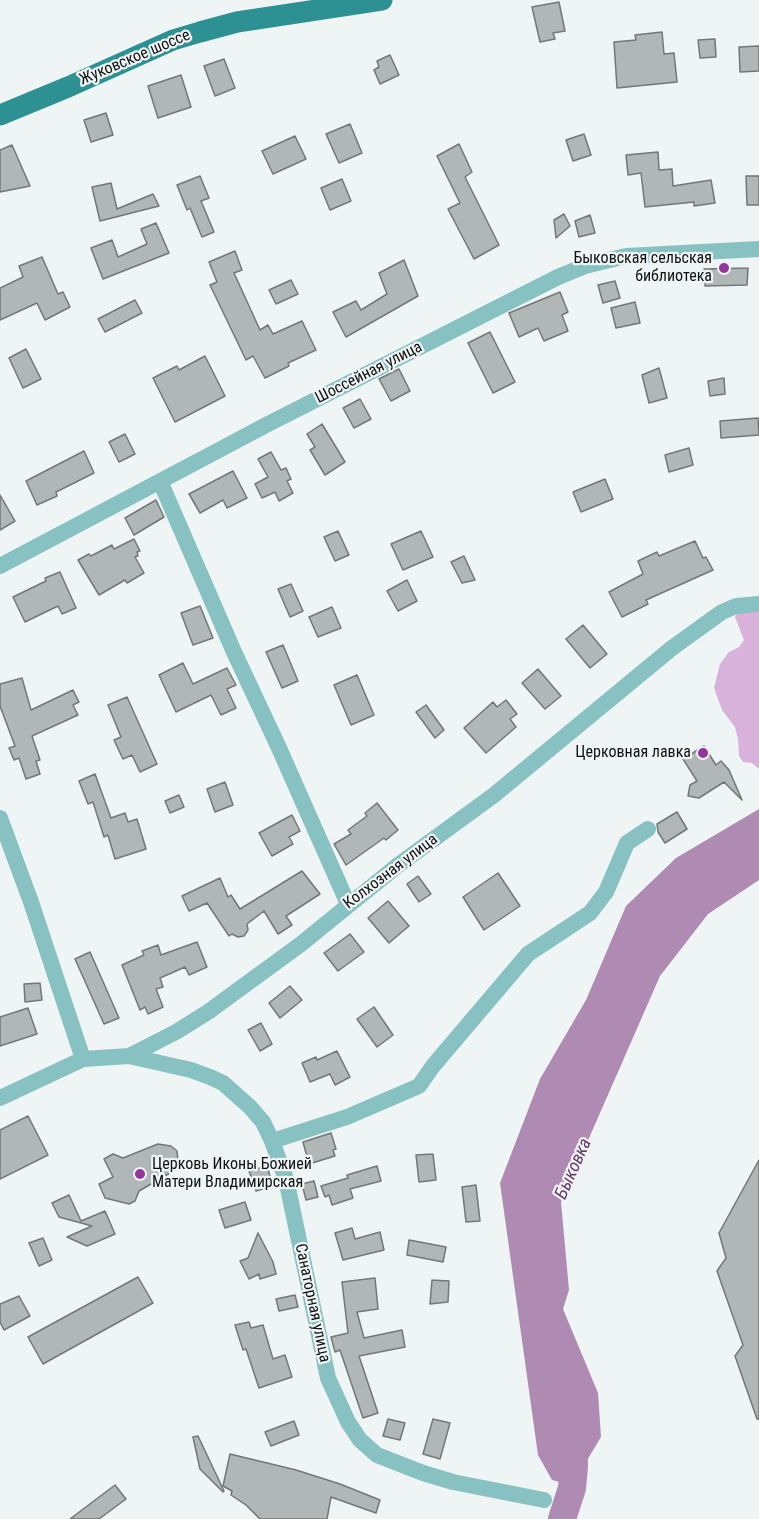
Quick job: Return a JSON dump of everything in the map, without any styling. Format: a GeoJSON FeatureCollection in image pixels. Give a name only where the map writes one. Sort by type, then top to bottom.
{"type":"FeatureCollection","features":[{"type":"Feature","properties":{"kind":"main road","name":"Жуковское шоссе"},"geometry":{"type":"LineString","coordinates":[[0,115],[173,40],[237,22],[382,0]]}},
{"type":"Feature","properties":{"kind":"street","name":"Шоссейная улица"},"geometry":{"type":"LineString","coordinates":[[0,567],[160,481],[558,277],[585,266],[626,256],[759,249]]}},
{"type":"Feature","properties":{"kind":"street"},"geometry":{"type":"LineString","coordinates":[[160,481],[234,652],[348,904]]}},
{"type":"Feature","properties":{"kind":"street","name":"Колхозная улица"},"geometry":{"type":"LineString","coordinates":[[0,1098],[83,1059],[129,1056],[176,1032],[236,993],[301,944],[348,904],[494,795],[692,634],[723,612],[736,606],[759,604]]}},
{"type":"Feature","properties":{"kind":"street"},"geometry":{"type":"LineString","coordinates":[[0,818],[31,902],[83,1059]]}},
{"type":"Feature","properties":{"kind":"street"},"geometry":{"type":"LineString","coordinates":[[272,1141],[348,1117],[419,1086],[432,1066],[528,954],[590,913],[606,892],[627,843],[648,829]]}},
{"type":"Feature","properties":{"kind":"street","name":"Санаторная улица"},"geometry":{"type":"LineString","coordinates":[[129,1056],[190,1070],[223,1083],[257,1114],[272,1141],[290,1194],[328,1378],[348,1422],[360,1440],[377,1455],[423,1473],[453,1482],[544,1500]]}},
{"type":"Feature","properties":{"kind":"shaded area"},"geometry":{"type":"Polygon","coordinates":[[[759,599],[759,769],[752,763],[743,762],[739,756],[735,727],[722,710],[714,688],[720,664],[729,652],[739,647],[744,640],[735,617],[743,604],[759,599]]]}},
{"type":"Feature","properties":{"kind":"water"},"geometry":{"type":"Polygon","coordinates":[[[759,809],[759,880],[708,914],[660,976],[561,1202],[569,1290],[563,1309],[598,1393],[601,1437],[586,1462],[563,1483],[552,1480],[538,1455],[500,1183],[540,1079],[586,1000],[626,906],[676,858],[759,809]]]}},
{"type":"Feature","properties":{"kind":"building"},"geometry":{"type":"Polygon","coordinates":[[[559,2],[565,31],[553,33],[555,39],[540,42],[532,7],[559,2]]]}},
{"type":"Feature","properties":{"kind":"building"},"geometry":{"type":"Polygon","coordinates":[[[662,32],[664,54],[674,53],[677,82],[617,88],[614,42],[636,40],[635,35],[662,32]]]}},
{"type":"Feature","properties":{"kind":"building"},"geometry":{"type":"Polygon","coordinates":[[[715,39],[716,57],[700,58],[698,40],[715,39]]]}},
{"type":"Feature","properties":{"kind":"building"},"geometry":{"type":"Polygon","coordinates":[[[759,46],[759,71],[740,72],[739,47],[759,46]]]}},
{"type":"Feature","properties":{"kind":"building"},"geometry":{"type":"Polygon","coordinates":[[[390,55],[399,75],[380,84],[374,70],[379,67],[377,61],[390,55]]]}},
{"type":"Feature","properties":{"kind":"building"},"geometry":{"type":"Polygon","coordinates":[[[224,59],[235,88],[215,96],[204,66],[224,59]]]}},
{"type":"Feature","properties":{"kind":"building"},"geometry":{"type":"Polygon","coordinates":[[[181,75],[191,107],[158,118],[148,86],[181,75]]]}},
{"type":"Feature","properties":{"kind":"building"},"geometry":{"type":"Polygon","coordinates":[[[106,113],[113,135],[91,142],[84,120],[106,113]]]}},
{"type":"Feature","properties":{"kind":"building"},"geometry":{"type":"Polygon","coordinates":[[[350,124],[362,153],[339,163],[326,134],[350,124]]]}},
{"type":"Feature","properties":{"kind":"building"},"geometry":{"type":"Polygon","coordinates":[[[584,134],[591,155],[573,161],[566,140],[584,134]]]}},
{"type":"Feature","properties":{"kind":"building"},"geometry":{"type":"Polygon","coordinates":[[[295,136],[306,159],[273,174],[262,151],[295,136]]]}},
{"type":"Feature","properties":{"kind":"building"},"geometry":{"type":"Polygon","coordinates":[[[459,144],[472,172],[465,177],[499,245],[474,259],[448,209],[460,203],[437,156],[459,144]]]}},
{"type":"Feature","properties":{"kind":"building"},"geometry":{"type":"Polygon","coordinates":[[[12,145],[30,186],[0,192],[0,150],[12,145]]]}},
{"type":"Feature","properties":{"kind":"building"},"geometry":{"type":"Polygon","coordinates":[[[658,152],[659,170],[672,169],[673,186],[711,180],[715,203],[694,206],[694,202],[645,207],[641,173],[628,175],[626,155],[658,152]]]}},
{"type":"Feature","properties":{"kind":"building"},"geometry":{"type":"Polygon","coordinates":[[[200,176],[209,198],[201,201],[214,232],[202,237],[190,208],[187,210],[177,185],[200,176]]]}},
{"type":"Feature","properties":{"kind":"building"},"geometry":{"type":"Polygon","coordinates":[[[746,176],[759,176],[759,205],[747,205],[746,176]]]}},
{"type":"Feature","properties":{"kind":"building"},"geometry":{"type":"Polygon","coordinates":[[[342,179],[351,201],[330,210],[321,188],[342,179]]]}},
{"type":"Feature","properties":{"kind":"building"},"geometry":{"type":"Polygon","coordinates":[[[111,183],[117,209],[153,194],[159,206],[100,221],[92,187],[111,183]]]}},
{"type":"Feature","properties":{"kind":"building"},"geometry":{"type":"Polygon","coordinates":[[[564,214],[570,226],[556,238],[554,220],[564,214]]]}},
{"type":"Feature","properties":{"kind":"building"},"geometry":{"type":"Polygon","coordinates":[[[590,215],[595,233],[579,237],[575,221],[590,215]]]}},
{"type":"Feature","properties":{"kind":"building"},"geometry":{"type":"Polygon","coordinates":[[[156,223],[169,253],[103,279],[91,248],[112,240],[118,257],[147,244],[141,229],[156,223]]]}},
{"type":"Feature","properties":{"kind":"building"},"geometry":{"type":"Polygon","coordinates":[[[235,251],[242,270],[234,273],[260,330],[268,325],[273,334],[302,321],[316,350],[288,363],[289,366],[265,378],[253,356],[246,360],[210,285],[217,282],[209,262],[235,251]]]}},
{"type":"Feature","properties":{"kind":"building"},"geometry":{"type":"Polygon","coordinates":[[[42,257],[58,294],[63,292],[70,307],[45,320],[37,303],[0,320],[0,288],[23,277],[19,266],[42,257]]]}},
{"type":"Feature","properties":{"kind":"building"},"geometry":{"type":"Polygon","coordinates":[[[404,260],[418,296],[346,337],[333,312],[356,301],[361,310],[387,294],[379,273],[404,260]]]}},
{"type":"Feature","properties":{"kind":"building"},"geometry":{"type":"Polygon","coordinates":[[[748,268],[747,285],[705,286],[704,269],[748,268]]]}},
{"type":"Feature","properties":{"kind":"building"},"geometry":{"type":"Polygon","coordinates":[[[291,280],[298,294],[276,304],[269,290],[291,280]]]}},
{"type":"Feature","properties":{"kind":"building"},"geometry":{"type":"Polygon","coordinates":[[[615,281],[620,298],[603,303],[598,285],[615,281]]]}},
{"type":"Feature","properties":{"kind":"building"},"geometry":{"type":"Polygon","coordinates":[[[560,292],[568,312],[562,315],[568,331],[544,341],[538,328],[519,337],[509,313],[560,292]]]}},
{"type":"Feature","properties":{"kind":"building"},"geometry":{"type":"Polygon","coordinates":[[[135,300],[142,313],[105,332],[98,319],[135,300]]]}},
{"type":"Feature","properties":{"kind":"building"},"geometry":{"type":"Polygon","coordinates":[[[635,302],[640,323],[616,328],[611,308],[635,302]]]}},
{"type":"Feature","properties":{"kind":"building"},"geometry":{"type":"Polygon","coordinates":[[[490,332],[515,382],[493,393],[468,343],[490,332]]]}},
{"type":"Feature","properties":{"kind":"building"},"geometry":{"type":"Polygon","coordinates":[[[26,349],[41,379],[23,388],[9,358],[26,349]]]}},
{"type":"Feature","properties":{"kind":"building"},"geometry":{"type":"Polygon","coordinates":[[[205,356],[225,396],[175,422],[153,378],[177,366],[179,370],[205,356]]]}},
{"type":"Feature","properties":{"kind":"building"},"geometry":{"type":"Polygon","coordinates":[[[659,368],[667,398],[649,403],[642,375],[659,368]]]}},
{"type":"Feature","properties":{"kind":"building"},"geometry":{"type":"Polygon","coordinates":[[[399,369],[410,391],[391,401],[379,379],[399,369]]]}},
{"type":"Feature","properties":{"kind":"building"},"geometry":{"type":"Polygon","coordinates":[[[724,378],[725,394],[710,396],[708,381],[724,378]]]}},
{"type":"Feature","properties":{"kind":"building"},"geometry":{"type":"Polygon","coordinates":[[[360,399],[371,419],[354,428],[343,408],[360,399]]]}},
{"type":"Feature","properties":{"kind":"building"},"geometry":{"type":"Polygon","coordinates":[[[758,418],[759,435],[721,438],[720,421],[758,418]]]}},
{"type":"Feature","properties":{"kind":"building"},"geometry":{"type":"Polygon","coordinates":[[[322,424],[345,462],[325,475],[310,450],[315,447],[307,434],[322,424]]]}},
{"type":"Feature","properties":{"kind":"building"},"geometry":{"type":"Polygon","coordinates":[[[125,434],[135,454],[119,462],[109,442],[125,434]]]}},
{"type":"Feature","properties":{"kind":"building"},"geometry":{"type":"Polygon","coordinates":[[[689,448],[693,465],[669,472],[665,455],[689,448]]]}},
{"type":"Feature","properties":{"kind":"building"},"geometry":{"type":"Polygon","coordinates":[[[84,451],[94,473],[56,492],[57,496],[37,505],[26,481],[84,451]]]}},
{"type":"Feature","properties":{"kind":"building"},"geometry":{"type":"Polygon","coordinates":[[[271,452],[281,470],[286,468],[291,479],[287,481],[293,493],[279,501],[275,492],[262,498],[255,484],[268,477],[258,459],[271,452]]]}},
{"type":"Feature","properties":{"kind":"building"},"geometry":{"type":"Polygon","coordinates":[[[233,471],[247,498],[227,508],[223,500],[200,513],[189,494],[233,471]]]}},
{"type":"Feature","properties":{"kind":"building"},"geometry":{"type":"Polygon","coordinates":[[[605,479],[613,499],[581,512],[573,492],[605,479]]]}},
{"type":"Feature","properties":{"kind":"building"},"geometry":{"type":"Polygon","coordinates":[[[0,495],[15,521],[0,530],[0,495]]]}},
{"type":"Feature","properties":{"kind":"building"},"geometry":{"type":"Polygon","coordinates":[[[156,500],[164,517],[134,535],[125,518],[156,500]]]}},
{"type":"Feature","properties":{"kind":"building"},"geometry":{"type":"Polygon","coordinates":[[[338,531],[349,555],[335,561],[324,537],[338,531]]]}},
{"type":"Feature","properties":{"kind":"building"},"geometry":{"type":"Polygon","coordinates":[[[421,531],[433,557],[403,570],[391,544],[421,531]]]}},
{"type":"Feature","properties":{"kind":"building"},"geometry":{"type":"Polygon","coordinates":[[[134,539],[140,551],[135,557],[144,573],[127,583],[125,580],[99,595],[78,560],[112,545],[114,549],[134,539]]]}},
{"type":"Feature","properties":{"kind":"building"},"geometry":{"type":"Polygon","coordinates":[[[695,541],[703,558],[706,557],[713,570],[646,600],[648,604],[622,617],[609,592],[643,574],[638,561],[657,552],[659,556],[695,541]]]}},
{"type":"Feature","properties":{"kind":"building"},"geometry":{"type":"Polygon","coordinates":[[[464,556],[475,580],[462,583],[451,562],[464,556]]]}},
{"type":"Feature","properties":{"kind":"building"},"geometry":{"type":"Polygon","coordinates":[[[60,572],[76,608],[62,614],[58,606],[25,622],[13,597],[60,572]]]}},
{"type":"Feature","properties":{"kind":"building"},"geometry":{"type":"Polygon","coordinates":[[[407,580],[417,601],[398,611],[387,591],[407,580]]]}},
{"type":"Feature","properties":{"kind":"building"},"geometry":{"type":"Polygon","coordinates":[[[291,584],[303,611],[290,617],[278,589],[291,584]]]}},
{"type":"Feature","properties":{"kind":"building"},"geometry":{"type":"Polygon","coordinates":[[[200,606],[213,638],[193,645],[181,613],[200,606]]]}},
{"type":"Feature","properties":{"kind":"building"},"geometry":{"type":"Polygon","coordinates":[[[332,607],[341,628],[318,637],[309,617],[332,607]]]}},
{"type":"Feature","properties":{"kind":"building"},"geometry":{"type":"Polygon","coordinates":[[[583,625],[607,654],[590,668],[566,639],[583,625]]]}},
{"type":"Feature","properties":{"kind":"building"},"geometry":{"type":"Polygon","coordinates":[[[283,645],[298,681],[282,688],[266,652],[283,645]]]}},
{"type":"Feature","properties":{"kind":"building"},"geometry":{"type":"Polygon","coordinates":[[[183,663],[193,684],[227,668],[236,685],[227,689],[236,708],[221,715],[211,695],[176,712],[159,675],[183,663]]]}},
{"type":"Feature","properties":{"kind":"building"},"geometry":{"type":"Polygon","coordinates":[[[538,669],[561,696],[545,709],[522,683],[538,669]]]}},
{"type":"Feature","properties":{"kind":"building"},"geometry":{"type":"Polygon","coordinates":[[[357,675],[374,715],[351,725],[334,685],[357,675]]]}},
{"type":"Feature","properties":{"kind":"building"},"geometry":{"type":"Polygon","coordinates":[[[22,678],[31,710],[73,690],[79,702],[73,705],[78,715],[32,736],[40,760],[36,761],[40,774],[26,779],[19,758],[14,760],[9,748],[15,746],[0,706],[0,684],[22,678]]]}},
{"type":"Feature","properties":{"kind":"building"},"geometry":{"type":"Polygon","coordinates":[[[127,697],[157,764],[140,772],[132,755],[123,759],[114,740],[121,737],[108,705],[127,697]]]}},
{"type":"Feature","properties":{"kind":"building"},"geometry":{"type":"Polygon","coordinates":[[[506,700],[517,714],[510,719],[516,727],[486,753],[464,728],[493,702],[497,707],[506,700]]]}},
{"type":"Feature","properties":{"kind":"building"},"geometry":{"type":"Polygon","coordinates":[[[426,705],[444,730],[435,738],[416,712],[426,705]]]}},
{"type":"Feature","properties":{"kind":"building"},"geometry":{"type":"Polygon","coordinates":[[[704,746],[716,765],[721,761],[729,770],[742,800],[724,782],[699,798],[688,796],[690,785],[697,781],[683,759],[704,746]]]}},
{"type":"Feature","properties":{"kind":"building"},"geometry":{"type":"Polygon","coordinates":[[[95,774],[111,818],[125,813],[128,822],[137,819],[146,849],[115,859],[108,835],[104,837],[93,802],[88,804],[79,781],[95,774]]]}},
{"type":"Feature","properties":{"kind":"building"},"geometry":{"type":"Polygon","coordinates":[[[225,782],[233,805],[215,812],[207,789],[225,782]]]}},
{"type":"Feature","properties":{"kind":"building"},"geometry":{"type":"Polygon","coordinates":[[[179,795],[184,807],[170,813],[165,801],[179,795]]]}},
{"type":"Feature","properties":{"kind":"building"},"geometry":{"type":"Polygon","coordinates":[[[377,803],[398,830],[346,865],[334,844],[351,834],[348,830],[367,816],[365,813],[377,803]]]}},
{"type":"Feature","properties":{"kind":"building"},"geometry":{"type":"Polygon","coordinates":[[[677,812],[687,829],[665,843],[658,832],[657,824],[677,812]]]}},
{"type":"Feature","properties":{"kind":"building"},"geometry":{"type":"Polygon","coordinates":[[[292,815],[300,831],[289,837],[293,844],[272,856],[259,833],[292,815]]]}},
{"type":"Feature","properties":{"kind":"building"},"geometry":{"type":"Polygon","coordinates":[[[302,871],[320,894],[286,916],[292,925],[278,934],[264,911],[247,924],[248,930],[244,936],[238,937],[232,934],[229,936],[207,903],[189,911],[182,896],[220,878],[228,897],[231,895],[240,909],[302,871]]]}},
{"type":"Feature","properties":{"kind":"building"},"geometry":{"type":"Polygon","coordinates":[[[498,873],[520,906],[484,930],[463,897],[498,873]]]}},
{"type":"Feature","properties":{"kind":"building"},"geometry":{"type":"Polygon","coordinates":[[[418,876],[431,894],[419,902],[407,884],[418,876]]]}},
{"type":"Feature","properties":{"kind":"building"},"geometry":{"type":"Polygon","coordinates":[[[388,901],[409,926],[389,943],[368,918],[388,901]]]}},
{"type":"Feature","properties":{"kind":"building"},"geometry":{"type":"Polygon","coordinates":[[[350,934],[364,952],[338,971],[324,953],[350,934]]]}},
{"type":"Feature","properties":{"kind":"building"},"geometry":{"type":"Polygon","coordinates":[[[197,942],[207,967],[189,975],[185,967],[160,978],[163,987],[156,989],[163,1007],[148,1014],[145,1007],[140,1010],[122,965],[144,955],[142,951],[158,945],[161,955],[197,942]]]}},
{"type":"Feature","properties":{"kind":"building"},"geometry":{"type":"Polygon","coordinates":[[[90,952],[119,1018],[104,1024],[75,959],[90,952]]]}},
{"type":"Feature","properties":{"kind":"building"},"geometry":{"type":"Polygon","coordinates":[[[40,983],[42,1000],[25,1002],[24,984],[40,983]]]}},
{"type":"Feature","properties":{"kind":"building"},"geometry":{"type":"Polygon","coordinates":[[[290,986],[302,1000],[280,1018],[269,1003],[290,986]]]}},
{"type":"Feature","properties":{"kind":"building"},"geometry":{"type":"Polygon","coordinates":[[[374,1007],[393,1035],[377,1047],[357,1019],[374,1007]]]}},
{"type":"Feature","properties":{"kind":"building"},"geometry":{"type":"Polygon","coordinates":[[[28,1008],[37,1034],[0,1046],[0,1017],[28,1008]]]}},
{"type":"Feature","properties":{"kind":"building"},"geometry":{"type":"Polygon","coordinates":[[[261,1023],[272,1044],[260,1051],[248,1030],[261,1023]]]}},
{"type":"Feature","properties":{"kind":"building"},"geometry":{"type":"Polygon","coordinates":[[[337,1051],[350,1077],[335,1085],[330,1074],[310,1082],[302,1063],[316,1057],[317,1060],[337,1051]]]}},
{"type":"Feature","properties":{"kind":"building"},"geometry":{"type":"Polygon","coordinates":[[[28,1116],[48,1155],[0,1179],[0,1130],[28,1116]]]}},
{"type":"Feature","properties":{"kind":"building"},"geometry":{"type":"Polygon","coordinates":[[[331,1133],[336,1149],[333,1150],[335,1156],[309,1164],[303,1142],[331,1133]]]}},
{"type":"Feature","properties":{"kind":"building","name":"Церковь Иконы Божией Матери Владимирская"},"geometry":{"type":"Polygon","coordinates":[[[158,1144],[171,1146],[177,1151],[178,1161],[172,1172],[139,1191],[135,1201],[129,1204],[105,1198],[99,1184],[113,1177],[104,1159],[113,1154],[123,1158],[158,1144]]]}},
{"type":"Feature","properties":{"kind":"building"},"geometry":{"type":"Polygon","coordinates":[[[433,1154],[436,1180],[419,1182],[416,1155],[433,1154]]]}},
{"type":"Feature","properties":{"kind":"building"},"geometry":{"type":"Polygon","coordinates":[[[759,1160],[759,1419],[757,1419],[735,1356],[743,1345],[717,1271],[726,1258],[719,1233],[759,1160]]]}},
{"type":"Feature","properties":{"kind":"building"},"geometry":{"type":"Polygon","coordinates":[[[267,1166],[273,1186],[256,1191],[249,1171],[267,1166]]]}},
{"type":"Feature","properties":{"kind":"building"},"geometry":{"type":"Polygon","coordinates":[[[377,1166],[381,1181],[350,1189],[353,1198],[332,1205],[329,1195],[325,1197],[321,1186],[377,1166]]]}},
{"type":"Feature","properties":{"kind":"building"},"geometry":{"type":"Polygon","coordinates":[[[314,1181],[318,1197],[306,1200],[302,1184],[314,1181]]]}},
{"type":"Feature","properties":{"kind":"building"},"geometry":{"type":"Polygon","coordinates":[[[476,1185],[480,1221],[466,1222],[462,1187],[476,1185]]]}},
{"type":"Feature","properties":{"kind":"building"},"geometry":{"type":"Polygon","coordinates":[[[69,1195],[81,1221],[105,1211],[115,1234],[87,1246],[67,1237],[92,1226],[59,1217],[52,1203],[69,1195]]]}},
{"type":"Feature","properties":{"kind":"building"},"geometry":{"type":"Polygon","coordinates":[[[245,1202],[251,1220],[225,1228],[219,1210],[245,1202]]]}},
{"type":"Feature","properties":{"kind":"building"},"geometry":{"type":"Polygon","coordinates":[[[352,1228],[355,1239],[380,1232],[384,1250],[343,1260],[335,1233],[352,1228]]]}},
{"type":"Feature","properties":{"kind":"building"},"geometry":{"type":"Polygon","coordinates":[[[258,1233],[273,1262],[276,1274],[260,1279],[259,1274],[249,1279],[240,1261],[248,1258],[258,1233]]]}},
{"type":"Feature","properties":{"kind":"building"},"geometry":{"type":"Polygon","coordinates":[[[43,1238],[52,1260],[39,1266],[29,1243],[43,1238]]]}},
{"type":"Feature","properties":{"kind":"building"},"geometry":{"type":"Polygon","coordinates":[[[409,1240],[446,1247],[443,1262],[407,1255],[409,1240]]]}},
{"type":"Feature","properties":{"kind":"building"},"geometry":{"type":"Polygon","coordinates":[[[138,1277],[153,1303],[43,1364],[28,1337],[138,1277]]]}},
{"type":"Feature","properties":{"kind":"building"},"geometry":{"type":"Polygon","coordinates":[[[375,1278],[378,1309],[357,1312],[364,1338],[402,1330],[405,1347],[359,1356],[378,1413],[363,1418],[340,1350],[335,1352],[331,1337],[348,1333],[342,1282],[375,1278]]]}},
{"type":"Feature","properties":{"kind":"building"},"geometry":{"type":"Polygon","coordinates":[[[432,1280],[449,1281],[448,1302],[430,1304],[432,1280]]]}},
{"type":"Feature","properties":{"kind":"building"},"geometry":{"type":"Polygon","coordinates":[[[295,1295],[298,1307],[279,1311],[276,1299],[295,1295]]]}},
{"type":"Feature","properties":{"kind":"building"},"geometry":{"type":"Polygon","coordinates":[[[19,1296],[30,1316],[4,1330],[0,1322],[0,1304],[19,1296]]]}},
{"type":"Feature","properties":{"kind":"building"},"geometry":{"type":"Polygon","coordinates":[[[249,1322],[251,1328],[263,1325],[273,1359],[285,1355],[292,1377],[259,1388],[235,1325],[249,1322]]]}},
{"type":"Feature","properties":{"kind":"building"},"geometry":{"type":"Polygon","coordinates":[[[388,1419],[405,1423],[400,1440],[383,1436],[388,1419]]]}},
{"type":"Feature","properties":{"kind":"building"},"geometry":{"type":"Polygon","coordinates":[[[433,1419],[450,1423],[440,1459],[423,1454],[433,1419]]]}},
{"type":"Feature","properties":{"kind":"building"},"geometry":{"type":"Polygon","coordinates":[[[294,1421],[299,1435],[271,1446],[265,1432],[294,1421]]]}},
{"type":"Feature","properties":{"kind":"building"},"geometry":{"type":"Polygon","coordinates":[[[198,1436],[223,1492],[200,1469],[193,1437],[198,1436]]]}},
{"type":"Feature","properties":{"kind":"building"},"geometry":{"type":"Polygon","coordinates":[[[230,1454],[296,1470],[380,1500],[376,1513],[331,1497],[327,1519],[260,1519],[246,1505],[231,1495],[232,1491],[223,1486],[230,1454]]]}},
{"type":"Feature","properties":{"kind":"building"},"geometry":{"type":"Polygon","coordinates":[[[115,1485],[126,1499],[99,1519],[70,1519],[115,1485]]]}},
{"type":"Feature","properties":{"kind":"waterway","name":"Быковка"},"geometry":{"type":"LineString","coordinates":[[562,1519],[572,1488],[573,1436]]}},
{"type":"Feature","properties":{"kind":"place","name":"Быковская сельская библиотека"},"geometry":{"type":"Point","coordinates":[724,268]}},
{"type":"Feature","properties":{"kind":"place","name":"Церковная лавка"},"geometry":{"type":"Point","coordinates":[703,753]}},
{"type":"Feature","properties":{"kind":"place","name":"Церковь Иконы Божией Матери Владимирская"},"geometry":{"type":"Point","coordinates":[140,1174]}}]}
